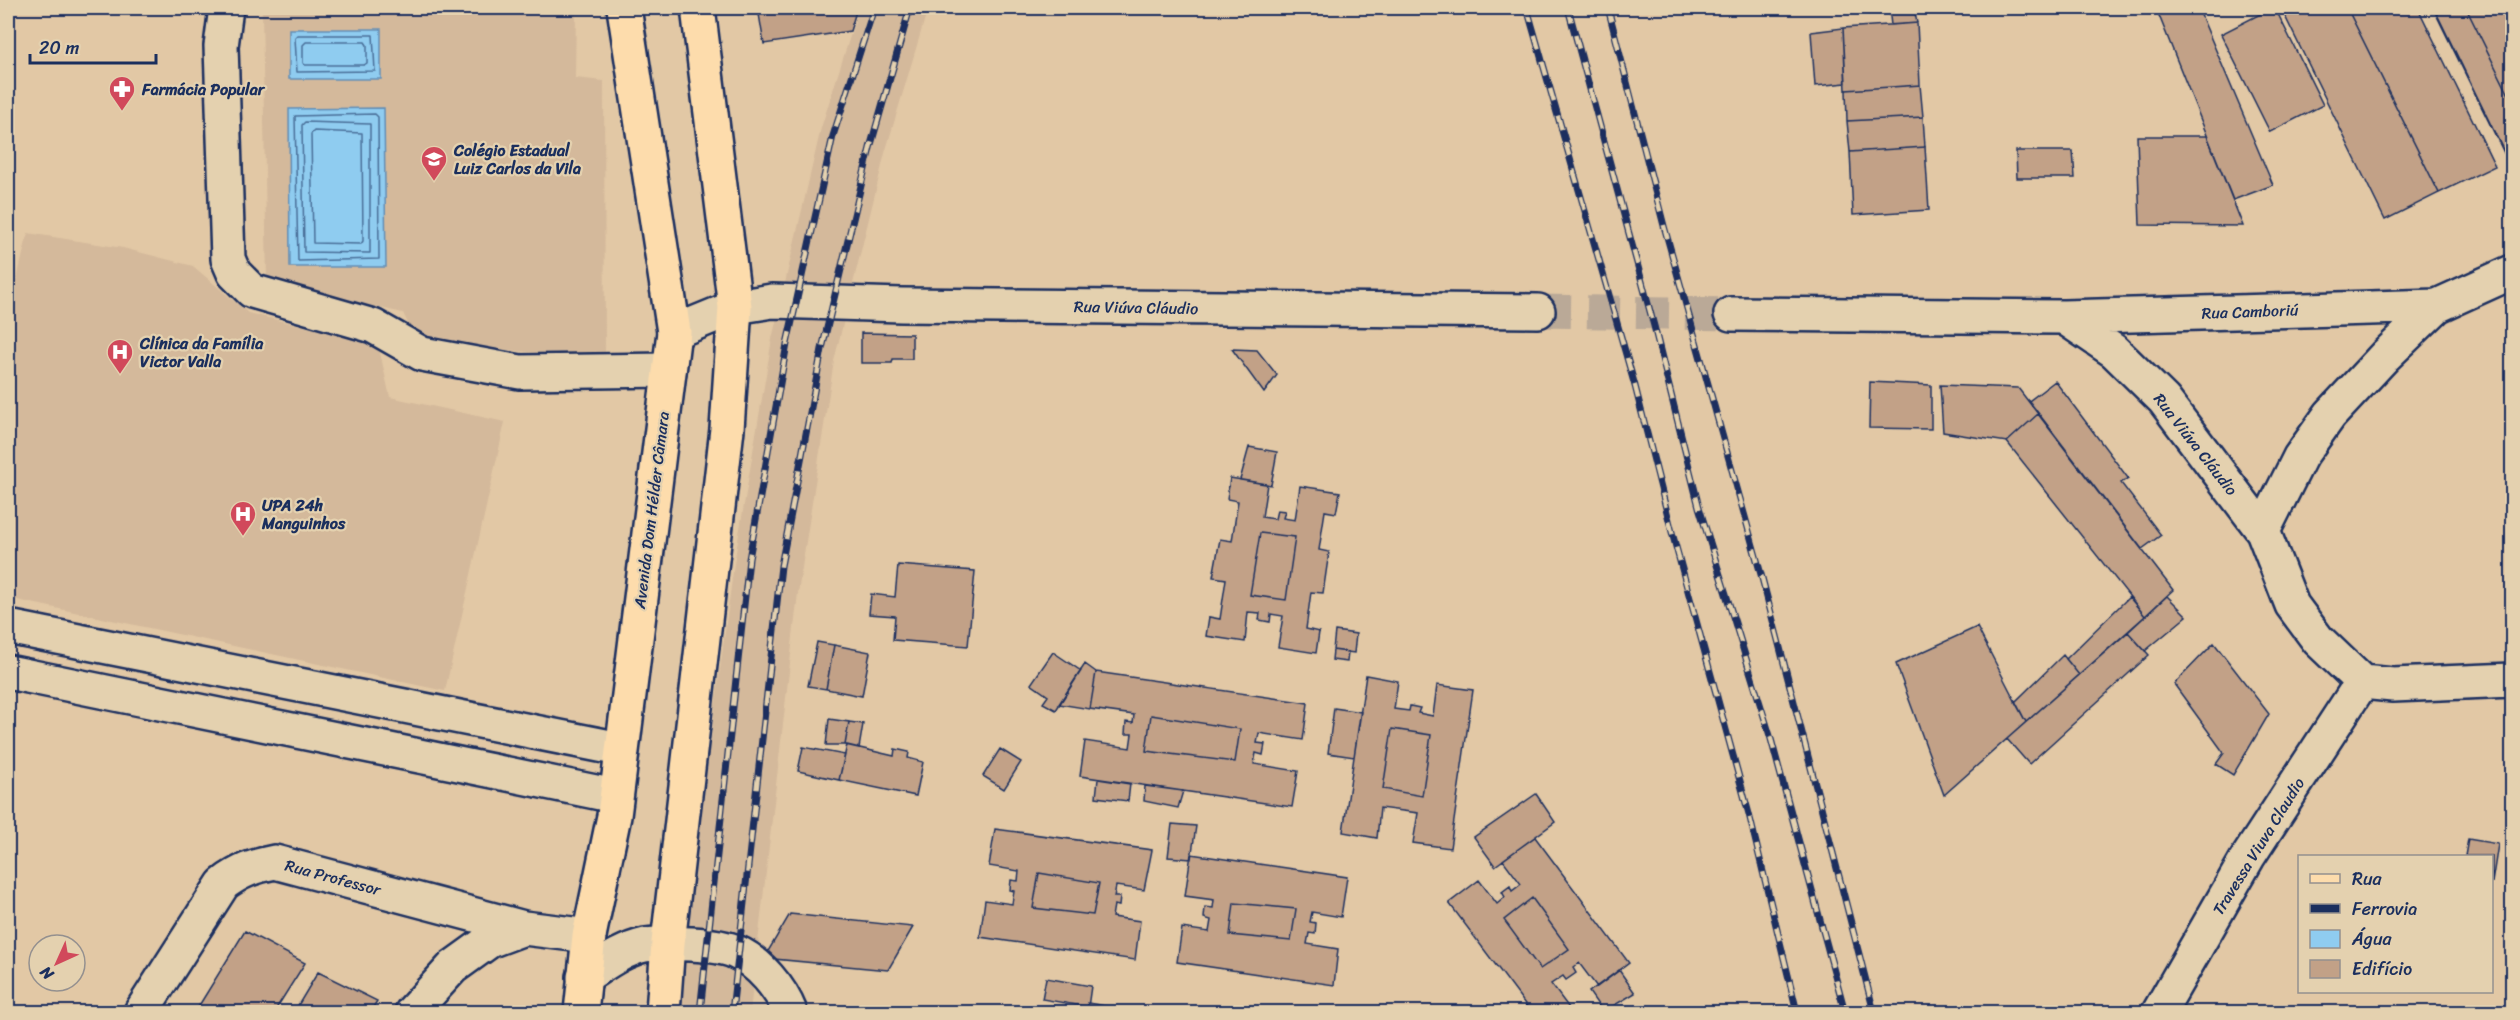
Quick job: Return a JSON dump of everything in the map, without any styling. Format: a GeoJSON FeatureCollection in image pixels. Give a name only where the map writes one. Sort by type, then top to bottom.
{"type":"FeatureCollection","features":[{"type":"Feature","properties":{"kind":"main road","name":"Avenida Dom Hélder Câmara"},"geometry":{"type":"LineString","coordinates":[[581,1012],[590,936],[614,816],[620,749],[674,332],[624,8]]}},
{"type":"Feature","properties":{"kind":"main road"},"geometry":{"type":"LineString","coordinates":[[663,1012],[668,943],[727,429],[735,307],[698,8]]}},
{"type":"Feature","properties":{"kind":"street"},"geometry":{"type":"LineString","coordinates":[[226,8],[221,46],[228,259],[234,273],[252,291],[374,326],[422,354],[520,372],[669,370]]}},
{"type":"Feature","properties":{"kind":"street","name":"Rua Camboriú"},"geometry":{"type":"LineString","coordinates":[[2263,531],[2300,457],[2330,416],[2385,356],[2437,306],[2512,272]]}},
{"type":"Feature","properties":{"kind":"street","name":"Rua Viúva Cláudio"},"geometry":{"type":"LineString","coordinates":[[674,332],[735,307],[772,301],[902,305],[1538,311]]}},
{"type":"Feature","properties":{"kind":"street","name":"Rua Camboriú"},"geometry":{"type":"LineString","coordinates":[[2064,317],[2437,306]]}},
{"type":"Feature","properties":{"kind":"street"},"geometry":{"type":"LineString","coordinates":[[1731,314],[2064,317]]}},
{"type":"Feature","properties":{"kind":"street","name":"Rua Viúva Cláudio"},"geometry":{"type":"LineString","coordinates":[[2064,317],[2114,351],[2164,399],[2263,531],[2292,605],[2318,640],[2362,682]]}},
{"type":"Feature","properties":{"kind":"street"},"geometry":{"type":"LineString","coordinates":[[8,627],[620,749]]}},
{"type":"Feature","properties":{"kind":"street"},"geometry":{"type":"LineString","coordinates":[[8,672],[615,796]]}},
{"type":"Feature","properties":{"kind":"street"},"geometry":{"type":"LineString","coordinates":[[2362,682],[2393,685],[2512,680]]}},
{"type":"Feature","properties":{"kind":"street","name":"Travessa Viuva Claudio"},"geometry":{"type":"LineString","coordinates":[[2159,1012],[2248,857],[2362,682]]}},
{"type":"Feature","properties":{"kind":"street","name":"Rua Professor"},"geometry":{"type":"LineString","coordinates":[[141,1012],[223,884],[239,872],[256,865],[275,862],[524,928],[590,936]]}},
{"type":"Feature","properties":{"kind":"street"},"geometry":{"type":"LineString","coordinates":[[412,1012],[453,967],[489,941],[524,928]]}},
{"type":"Feature","properties":{"kind":"street"},"geometry":{"type":"LineString","coordinates":[[584,977],[620,954],[644,946],[668,943],[703,945],[735,951],[753,963],[774,984],[790,1012]]}},
{"type":"Feature","properties":{"kind":"shaded area","name":"Colégio Estadual Luiz Carlos da Vila"},"geometry":{"type":"Polygon","coordinates":[[[321,8],[576,8],[575,78],[604,81],[605,359],[417,342],[403,313],[267,282],[262,11],[321,8]]]}},
{"type":"Feature","properties":{"kind":"shaded area"},"geometry":{"type":"Polygon","coordinates":[[[859,8],[928,8],[885,153],[834,361],[798,593],[750,1012],[678,1012],[688,908],[734,564],[772,339],[821,128],[859,8]]]}},
{"type":"Feature","properties":{"kind":"shaded area","name":"UPA 24h Manguinhos"},"geometry":{"type":"Polygon","coordinates":[[[28,233],[123,248],[193,266],[248,313],[378,344],[390,397],[505,422],[445,691],[8,598],[8,317],[28,233]]]}},
{"type":"Feature","properties":{"kind":"water"},"geometry":{"type":"Polygon","coordinates":[[[289,29],[381,29],[381,79],[289,79],[289,29]]]}},
{"type":"Feature","properties":{"kind":"water"},"geometry":{"type":"Polygon","coordinates":[[[384,108],[386,267],[290,267],[289,109],[384,108]]]}},
{"type":"Feature","properties":{"kind":"building"},"geometry":{"type":"Polygon","coordinates":[[[758,8],[857,8],[850,31],[764,44],[758,8]]]}},
{"type":"Feature","properties":{"kind":"building"},"geometry":{"type":"Polygon","coordinates":[[[1889,8],[1914,8],[1917,23],[1891,25],[1889,8]]]}},
{"type":"Feature","properties":{"kind":"building"},"geometry":{"type":"Polygon","coordinates":[[[2156,8],[2198,8],[2273,185],[2233,200],[2156,8]]]}},
{"type":"Feature","properties":{"kind":"building"},"geometry":{"type":"Polygon","coordinates":[[[2275,8],[2323,105],[2270,132],[2221,34],[2275,8]]]}},
{"type":"Feature","properties":{"kind":"building"},"geometry":{"type":"Polygon","coordinates":[[[2281,8],[2347,8],[2439,193],[2385,220],[2281,8]]]}},
{"type":"Feature","properties":{"kind":"building"},"geometry":{"type":"Polygon","coordinates":[[[2347,8],[2418,8],[2495,166],[2439,193],[2347,8]]]}},
{"type":"Feature","properties":{"kind":"building"},"geometry":{"type":"Polygon","coordinates":[[[2433,8],[2466,8],[2512,101],[2512,162],[2509,163],[2433,8]]]}},
{"type":"Feature","properties":{"kind":"building"},"geometry":{"type":"Polygon","coordinates":[[[2434,8],[2512,8],[2512,168],[2434,8]]]}},
{"type":"Feature","properties":{"kind":"building"},"geometry":{"type":"Polygon","coordinates":[[[1917,23],[1920,85],[1846,90],[1843,28],[1917,23]]]}},
{"type":"Feature","properties":{"kind":"building"},"geometry":{"type":"Polygon","coordinates":[[[1843,28],[1846,83],[1815,86],[1811,32],[1843,28]]]}},
{"type":"Feature","properties":{"kind":"building"},"geometry":{"type":"Polygon","coordinates":[[[1920,85],[1923,117],[1847,121],[1846,90],[1920,85]]]}},
{"type":"Feature","properties":{"kind":"building"},"geometry":{"type":"Polygon","coordinates":[[[1923,117],[1925,147],[1850,152],[1847,121],[1923,117]]]}},
{"type":"Feature","properties":{"kind":"building"},"geometry":{"type":"Polygon","coordinates":[[[2137,136],[2207,136],[2243,226],[2140,225],[2137,136]]]}},
{"type":"Feature","properties":{"kind":"building"},"geometry":{"type":"Polygon","coordinates":[[[1925,147],[1929,210],[1853,215],[1850,152],[1925,147]]]}},
{"type":"Feature","properties":{"kind":"building"},"geometry":{"type":"Polygon","coordinates":[[[2016,151],[2073,151],[2075,178],[2017,178],[2016,151]]]}},
{"type":"Feature","properties":{"kind":"building"},"geometry":{"type":"Polygon","coordinates":[[[861,333],[912,334],[912,359],[893,359],[892,363],[861,363],[861,333]]]}},
{"type":"Feature","properties":{"kind":"building"},"geometry":{"type":"Polygon","coordinates":[[[1232,349],[1257,350],[1277,375],[1264,393],[1232,349]]]}},
{"type":"Feature","properties":{"kind":"building"},"geometry":{"type":"Polygon","coordinates":[[[2055,381],[2128,478],[2121,483],[2161,535],[2142,549],[2029,401],[2055,381]]]}},
{"type":"Feature","properties":{"kind":"building"},"geometry":{"type":"Polygon","coordinates":[[[1870,382],[1931,385],[1931,429],[1869,428],[1870,382]]]}},
{"type":"Feature","properties":{"kind":"building"},"geometry":{"type":"Polygon","coordinates":[[[1940,385],[2018,388],[2038,414],[2007,442],[1943,432],[1940,385]]]}},
{"type":"Feature","properties":{"kind":"building"},"geometry":{"type":"Polygon","coordinates":[[[2038,414],[2173,590],[2145,616],[2007,442],[2038,414]]]}},
{"type":"Feature","properties":{"kind":"building"},"geometry":{"type":"Polygon","coordinates":[[[1249,447],[1277,452],[1271,485],[1240,480],[1249,447]]]}},
{"type":"Feature","properties":{"kind":"building"},"geometry":{"type":"Polygon","coordinates":[[[1230,478],[1267,484],[1262,517],[1275,519],[1277,510],[1285,511],[1283,518],[1295,520],[1300,486],[1340,492],[1336,513],[1325,511],[1319,550],[1329,552],[1323,593],[1311,592],[1306,629],[1319,632],[1316,653],[1278,647],[1283,616],[1271,614],[1270,622],[1259,620],[1260,613],[1248,612],[1245,642],[1206,636],[1209,617],[1220,619],[1226,579],[1213,577],[1220,539],[1232,541],[1238,501],[1227,499],[1230,478]]]}},
{"type":"Feature","properties":{"kind":"building"},"geometry":{"type":"Polygon","coordinates":[[[1260,533],[1295,537],[1286,600],[1250,595],[1260,533]]]}},
{"type":"Feature","properties":{"kind":"building"},"geometry":{"type":"Polygon","coordinates":[[[898,565],[975,571],[968,646],[893,640],[895,616],[869,614],[871,594],[895,597],[898,565]]]}},
{"type":"Feature","properties":{"kind":"building"},"geometry":{"type":"Polygon","coordinates":[[[2167,596],[2187,616],[2145,651],[2128,632],[2167,596]]]}},
{"type":"Feature","properties":{"kind":"building"},"geometry":{"type":"Polygon","coordinates":[[[2129,597],[2145,616],[2079,675],[2066,659],[2129,597]]]}},
{"type":"Feature","properties":{"kind":"building"},"geometry":{"type":"Polygon","coordinates":[[[1977,627],[2026,722],[1944,795],[1896,664],[1977,627]]]}},
{"type":"Feature","properties":{"kind":"building"},"geometry":{"type":"Polygon","coordinates":[[[1335,631],[1356,634],[1354,653],[1333,650],[1335,631]]]}},
{"type":"Feature","properties":{"kind":"building"},"geometry":{"type":"Polygon","coordinates":[[[2128,632],[2149,655],[2029,764],[2007,739],[2128,632]]]}},
{"type":"Feature","properties":{"kind":"building"},"geometry":{"type":"Polygon","coordinates":[[[817,642],[834,645],[826,689],[808,686],[817,642]]]}},
{"type":"Feature","properties":{"kind":"building"},"geometry":{"type":"Polygon","coordinates":[[[2214,643],[2269,714],[2233,775],[2216,764],[2224,753],[2174,684],[2214,643]]]}},
{"type":"Feature","properties":{"kind":"building"},"geometry":{"type":"Polygon","coordinates":[[[834,645],[870,652],[862,696],[826,689],[834,645]]]}},
{"type":"Feature","properties":{"kind":"building"},"geometry":{"type":"Polygon","coordinates":[[[1333,650],[1348,652],[1347,662],[1332,660],[1333,650]]]}},
{"type":"Feature","properties":{"kind":"building"},"geometry":{"type":"Polygon","coordinates":[[[1053,652],[1081,671],[1056,710],[1043,703],[1048,696],[1031,684],[1053,652]]]}},
{"type":"Feature","properties":{"kind":"building"},"geometry":{"type":"Polygon","coordinates":[[[2063,655],[2079,675],[2026,722],[2015,702],[2063,655]]]}},
{"type":"Feature","properties":{"kind":"building"},"geometry":{"type":"Polygon","coordinates":[[[1085,664],[1096,672],[1090,709],[1059,704],[1085,664]]]}},
{"type":"Feature","properties":{"kind":"building"},"geometry":{"type":"Polygon","coordinates":[[[1096,672],[1308,703],[1303,740],[1259,733],[1257,743],[1265,744],[1263,755],[1256,753],[1254,764],[1298,771],[1292,807],[1080,776],[1085,741],[1130,748],[1132,734],[1125,734],[1126,722],[1133,723],[1134,715],[1090,709],[1096,672]]]}},
{"type":"Feature","properties":{"kind":"building"},"geometry":{"type":"Polygon","coordinates":[[[1366,675],[1398,681],[1394,709],[1409,711],[1410,706],[1420,708],[1418,713],[1433,716],[1437,685],[1473,690],[1450,848],[1413,843],[1418,813],[1380,808],[1377,838],[1343,832],[1366,675]]]}},
{"type":"Feature","properties":{"kind":"building"},"geometry":{"type":"Polygon","coordinates":[[[1334,708],[1361,712],[1354,757],[1328,753],[1334,708]]]}},
{"type":"Feature","properties":{"kind":"building"},"geometry":{"type":"Polygon","coordinates":[[[1151,715],[1240,729],[1235,762],[1146,751],[1151,715]]]}},
{"type":"Feature","properties":{"kind":"building"},"geometry":{"type":"Polygon","coordinates":[[[829,719],[849,722],[845,745],[826,745],[829,719]]]}},
{"type":"Feature","properties":{"kind":"building"},"geometry":{"type":"Polygon","coordinates":[[[849,722],[863,724],[859,748],[845,745],[849,722]]]}},
{"type":"Feature","properties":{"kind":"building"},"geometry":{"type":"Polygon","coordinates":[[[1392,729],[1431,735],[1422,796],[1383,789],[1392,729]]]}},
{"type":"Feature","properties":{"kind":"building"},"geometry":{"type":"Polygon","coordinates":[[[847,745],[894,756],[895,749],[909,752],[908,758],[923,762],[916,796],[839,780],[847,745]]]}},
{"type":"Feature","properties":{"kind":"building"},"geometry":{"type":"Polygon","coordinates":[[[803,747],[845,755],[839,780],[798,771],[803,747]]]}},
{"type":"Feature","properties":{"kind":"building"},"geometry":{"type":"Polygon","coordinates":[[[1000,749],[1021,762],[1004,789],[983,776],[1000,749]]]}},
{"type":"Feature","properties":{"kind":"building"},"geometry":{"type":"Polygon","coordinates":[[[1098,779],[1130,784],[1128,801],[1096,797],[1098,779]]]}},
{"type":"Feature","properties":{"kind":"building"},"geometry":{"type":"Polygon","coordinates":[[[1145,786],[1183,791],[1178,808],[1144,801],[1145,786]]]}},
{"type":"Feature","properties":{"kind":"building"},"geometry":{"type":"Polygon","coordinates":[[[1536,794],[1555,822],[1495,866],[1474,837],[1536,794]]]}},
{"type":"Feature","properties":{"kind":"building"},"geometry":{"type":"Polygon","coordinates":[[[1172,824],[1196,826],[1191,859],[1168,857],[1172,824]]]}},
{"type":"Feature","properties":{"kind":"building"},"geometry":{"type":"Polygon","coordinates":[[[995,829],[1152,850],[1144,890],[1116,886],[1114,897],[1120,897],[1119,906],[1114,905],[1112,917],[1140,921],[1135,960],[980,937],[985,900],[1012,904],[1014,891],[1010,890],[1011,880],[1018,881],[1019,871],[989,866],[995,829]]]}},
{"type":"Feature","properties":{"kind":"building"},"geometry":{"type":"Polygon","coordinates":[[[1535,837],[1629,963],[1597,987],[1579,963],[1573,968],[1576,973],[1566,980],[1563,976],[1551,984],[1569,1008],[1562,1012],[1531,1012],[1449,903],[1479,880],[1497,904],[1505,897],[1502,892],[1510,886],[1512,891],[1521,884],[1503,860],[1535,837]]]}},
{"type":"Feature","properties":{"kind":"building"},"geometry":{"type":"Polygon","coordinates":[[[2468,839],[2498,844],[2493,876],[2493,855],[2465,855],[2468,839]]]}},
{"type":"Feature","properties":{"kind":"building"},"geometry":{"type":"Polygon","coordinates":[[[1191,854],[1347,877],[1341,917],[1312,912],[1310,922],[1316,923],[1315,934],[1309,933],[1307,944],[1338,949],[1334,985],[1177,962],[1182,928],[1209,932],[1211,920],[1204,918],[1205,907],[1213,908],[1214,900],[1185,896],[1191,854]]]}},
{"type":"Feature","properties":{"kind":"building"},"geometry":{"type":"Polygon","coordinates":[[[1039,873],[1099,883],[1093,915],[1033,908],[1039,873]]]}},
{"type":"Feature","properties":{"kind":"building"},"geometry":{"type":"Polygon","coordinates":[[[1532,898],[1569,949],[1540,969],[1504,920],[1532,898]]]}},
{"type":"Feature","properties":{"kind":"building"},"geometry":{"type":"Polygon","coordinates":[[[1234,903],[1296,909],[1291,941],[1230,935],[1234,903]]]}},
{"type":"Feature","properties":{"kind":"building"},"geometry":{"type":"Polygon","coordinates":[[[790,914],[913,927],[888,970],[764,958],[790,914]]]}},
{"type":"Feature","properties":{"kind":"building"},"geometry":{"type":"Polygon","coordinates":[[[245,931],[305,963],[274,1012],[195,1012],[245,931]]]}},
{"type":"Feature","properties":{"kind":"building"},"geometry":{"type":"Polygon","coordinates":[[[1619,970],[1635,993],[1603,1012],[1589,992],[1619,970]]]}},
{"type":"Feature","properties":{"kind":"building"},"geometry":{"type":"Polygon","coordinates":[[[318,972],[377,1001],[370,1012],[294,1012],[318,972]]]}},
{"type":"Feature","properties":{"kind":"building"},"geometry":{"type":"Polygon","coordinates":[[[1046,978],[1091,986],[1088,1007],[1042,999],[1046,978]]]}},
{"type":"Feature","properties":{"kind":"building"},"geometry":{"type":"Polygon","coordinates":[[[1088,1003],[1122,1009],[1121,1012],[1087,1012],[1088,1003]]]}},
{"type":"Feature","properties":{"kind":"tunnel"},"geometry":{"type":"LineString","coordinates":[[1538,311],[1731,314]]}},
{"type":"Feature","properties":{"kind":"railway"},"geometry":{"type":"LineString","coordinates":[[700,1012],[749,559],[787,344],[833,136],[874,8]]}},
{"type":"Feature","properties":{"kind":"railway"},"geometry":{"type":"LineString","coordinates":[[732,1012],[781,566],[822,349],[870,148],[910,8]]}},
{"type":"Feature","properties":{"kind":"railway"},"geometry":{"type":"LineString","coordinates":[[1527,8],[1635,386],[1673,536],[1749,814],[1797,1012]]}},
{"type":"Feature","properties":{"kind":"railway"},"geometry":{"type":"LineString","coordinates":[[1568,8],[1654,326],[1699,507],[1771,739],[1845,1012]]}},
{"type":"Feature","properties":{"kind":"railway"},"geometry":{"type":"LineString","coordinates":[[1608,8],[1664,226],[1762,578],[1874,1012]]}},
{"type":"Feature","properties":{"kind":"place","name":"Farmácia Popular"},"geometry":{"type":"Point","coordinates":[122,112]}},
{"type":"Feature","properties":{"kind":"place","name":"Colégio Estadual Luiz Carlos da Vila"},"geometry":{"type":"Point","coordinates":[434,182]}},
{"type":"Feature","properties":{"kind":"place","name":"Clínica da Família Victor Valla"},"geometry":{"type":"Point","coordinates":[120,375]}},
{"type":"Feature","properties":{"kind":"place","name":"UPA 24h Manguinhos"},"geometry":{"type":"Point","coordinates":[243,537]}}]}
